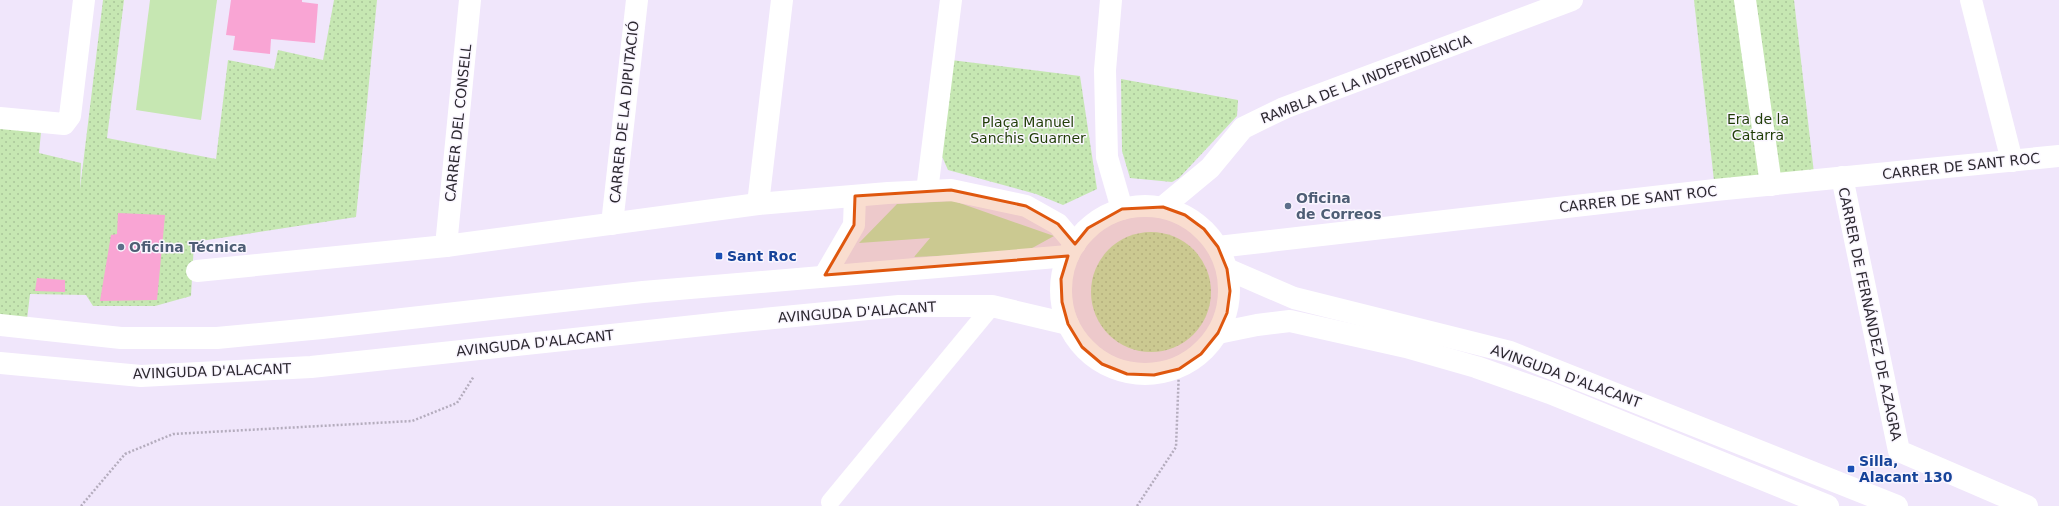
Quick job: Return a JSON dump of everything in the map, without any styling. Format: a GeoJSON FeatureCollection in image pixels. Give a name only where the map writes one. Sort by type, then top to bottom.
{"type":"FeatureCollection","features":[{"type":"Feature","properties":{"kind":"street"},"geometry":{"type":"LineString","coordinates":[[0,118],[64,124],[70,116],[84,0]]}},
{"type":"Feature","properties":{"kind":"street","name":"CARRER DEL CONSELL"},"geometry":{"type":"LineString","coordinates":[[446,246],[470,0]]}},
{"type":"Feature","properties":{"kind":"street","name":"CARRER DE LA DIPUTACIÓ"},"geometry":{"type":"LineString","coordinates":[[612,224],[637,0]]}},
{"type":"Feature","properties":{"kind":"street"},"geometry":{"type":"LineString","coordinates":[[758,204],[782,0]]}},
{"type":"Feature","properties":{"kind":"street"},"geometry":{"type":"LineString","coordinates":[[927,191],[951,0]]}},
{"type":"Feature","properties":{"kind":"street"},"geometry":{"type":"LineString","coordinates":[[1111,0],[1105,70],[1107,157],[1122,208]]}},
{"type":"Feature","properties":{"kind":"street","name":"RAMBLA DE LA INDEPENDÈNCIA"},"geometry":{"type":"LineString","coordinates":[[1163,207],[1210,168],[1243,128],[1284,108],[1572,0]]}},
{"type":"Feature","properties":{"kind":"street"},"geometry":{"type":"LineString","coordinates":[[1745,0],[1771,185]]}},
{"type":"Feature","properties":{"kind":"street"},"geometry":{"type":"LineString","coordinates":[[1971,0],[2012,160]]}},
{"type":"Feature","properties":{"kind":"street","name":"CARRER DE SANT ROC"},"geometry":{"type":"LineString","coordinates":[[1218,247],[1771,185],[2059,156]]}},
{"type":"Feature","properties":{"kind":"street","name":"CARRER DE FERNÁNDEZ DE AZAGRA"},"geometry":{"type":"LineString","coordinates":[[1842,178],[1899,451],[2027,506]]}},
{"type":"Feature","properties":{"kind":"street"},"geometry":{"type":"LineString","coordinates":[[197,270],[446,246],[758,204],[951,190],[1026,206],[1058,224],[1071,250]]}},
{"type":"Feature","properties":{"kind":"street"},"geometry":{"type":"LineString","coordinates":[[825,275],[854,225],[855,196]]}},
{"type":"Feature","properties":{"kind":"street"},"geometry":{"type":"LineString","coordinates":[[1142,206],[1163,207],[1185,215],[1204,229],[1218,247],[1228,269],[1230,291],[1227,313],[1218,334],[1201,354],[1179,368],[1154,375],[1127,374],[1102,364],[1082,347],[1068,324],[1062,302],[1061,279],[1071,250],[1088,228],[1104,216],[1122,208],[1142,206]]}},
{"type":"Feature","properties":{"kind":"street"},"geometry":{"type":"LineString","coordinates":[[0,325],[121,338],[217,338],[322,328],[643,292],[1071,250]]}},
{"type":"Feature","properties":{"kind":"street","name":"AVINGUDA D'ALACANT"},"geometry":{"type":"LineString","coordinates":[[1228,269],[1294,298],[1510,352],[1897,506]]}},
{"type":"Feature","properties":{"kind":"street","name":"AVINGUDA D'ALACANT"},"geometry":{"type":"LineString","coordinates":[[0,363],[141,376],[311,367],[732,322],[899,306],[992,306],[1068,324]]}},
{"type":"Feature","properties":{"kind":"street","name":"AVINGUDA D'ALACANT"},"geometry":{"type":"LineString","coordinates":[[1218,334],[1257,325],[1290,321],[1406,347],[1476,367],[1550,393],[1828,506]]}},
{"type":"Feature","properties":{"kind":"lane"},"geometry":{"type":"LineString","coordinates":[[830,502],[992,306]]}},
{"type":"Feature","properties":{"kind":"path"},"geometry":{"type":"LineString","coordinates":[[81,506],[125,454],[173,434],[412,420],[457,403],[493,348]]}},
{"type":"Feature","properties":{"kind":"path"},"geometry":{"type":"LineString","coordinates":[[1137,506],[1176,447],[1179,368]]}},
{"type":"Feature","properties":{"kind":"highlighted area"},"geometry":{"type":"Polygon","coordinates":[[[951,190],[983,196],[1026,206],[1058,224],[1075,244],[1088,228],[1122,209],[1163,207],[1185,215],[1204,229],[1218,247],[1227,269],[1230,291],[1227,313],[1218,333],[1201,354],[1179,369],[1154,375],[1127,374],[1102,364],[1082,347],[1068,324],[1062,302],[1061,279],[1068,256],[825,275],[854,225],[855,196],[951,190]]]}},
{"type":"Feature","properties":{"kind":"green space"},"geometry":{"type":"Polygon","coordinates":[[[103,0],[124,0],[107,138],[216,159],[228,60],[274,69],[278,50],[323,60],[334,0],[377,0],[356,217],[194,242],[191,296],[155,306],[93,306],[86,295],[30,294],[26,328],[0,325],[0,118],[42,122],[39,153],[81,163],[80,189],[103,0]]]}},
{"type":"Feature","properties":{"kind":"green space"},"geometry":{"type":"Polygon","coordinates":[[[150,0],[217,0],[201,120],[136,110],[150,0]]]}},
{"type":"Feature","properties":{"kind":"green space","name":"Era de la Catarra"},"geometry":{"type":"Polygon","coordinates":[[[1694,0],[1794,0],[1815,182],[1715,190],[1694,0]]]}},
{"type":"Feature","properties":{"kind":"green space","name":"Plaça Manuel Sanchis Guarner"},"geometry":{"type":"Polygon","coordinates":[[[951,60],[1080,76],[1097,189],[1063,205],[1036,194],[948,170],[940,152],[951,60]]]}},
{"type":"Feature","properties":{"kind":"green space"},"geometry":{"type":"Polygon","coordinates":[[[1121,79],[1238,100],[1237,116],[1179,178],[1172,182],[1130,178],[1122,151],[1121,79]]]}},
{"type":"Feature","properties":{"kind":"green space"},"geometry":{"type":"Polygon","coordinates":[[[954,201],[1054,236],[1025,252],[914,257],[930,238],[859,243],[897,204],[954,201]]]}},
{"type":"Feature","properties":{"kind":"green space"},"geometry":{"type":"Polygon","coordinates":[[[1151,232],[1163,233],[1174,237],[1184,242],[1193,250],[1201,259],[1206,269],[1210,280],[1210,304],[1206,315],[1201,325],[1193,334],[1184,342],[1174,347],[1163,351],[1151,352],[1139,351],[1128,347],[1118,342],[1109,334],[1101,325],[1096,315],[1092,304],[1091,292],[1092,280],[1096,269],[1101,259],[1109,250],[1118,242],[1128,237],[1139,233],[1151,232]]]}},
{"type":"Feature","properties":{"kind":"building"},"geometry":{"type":"Polygon","coordinates":[[[231,0],[302,0],[302,2],[318,4],[315,43],[271,39],[270,54],[233,50],[235,36],[226,35],[231,0]]]}},
{"type":"Feature","properties":{"kind":"building"},"geometry":{"type":"Polygon","coordinates":[[[118,213],[165,215],[157,300],[100,301],[111,235],[117,234],[118,213]]]}},
{"type":"Feature","properties":{"kind":"building"},"geometry":{"type":"Polygon","coordinates":[[[37,278],[65,280],[65,292],[35,291],[37,278]]]}},
{"type":"Feature","properties":{"kind":"place","name":"Oficina de Correos"},"geometry":{"type":"Point","coordinates":[1288,206]}},
{"type":"Feature","properties":{"kind":"place","name":"Oficina Técnica"},"geometry":{"type":"Point","coordinates":[121,247]}},
{"type":"Feature","properties":{"kind":"place","name":"Sant Roc"},"geometry":{"type":"Point","coordinates":[719,256]}},
{"type":"Feature","properties":{"kind":"place","name":"Silla, Alacant 130"},"geometry":{"type":"Point","coordinates":[1851,469]}}]}
